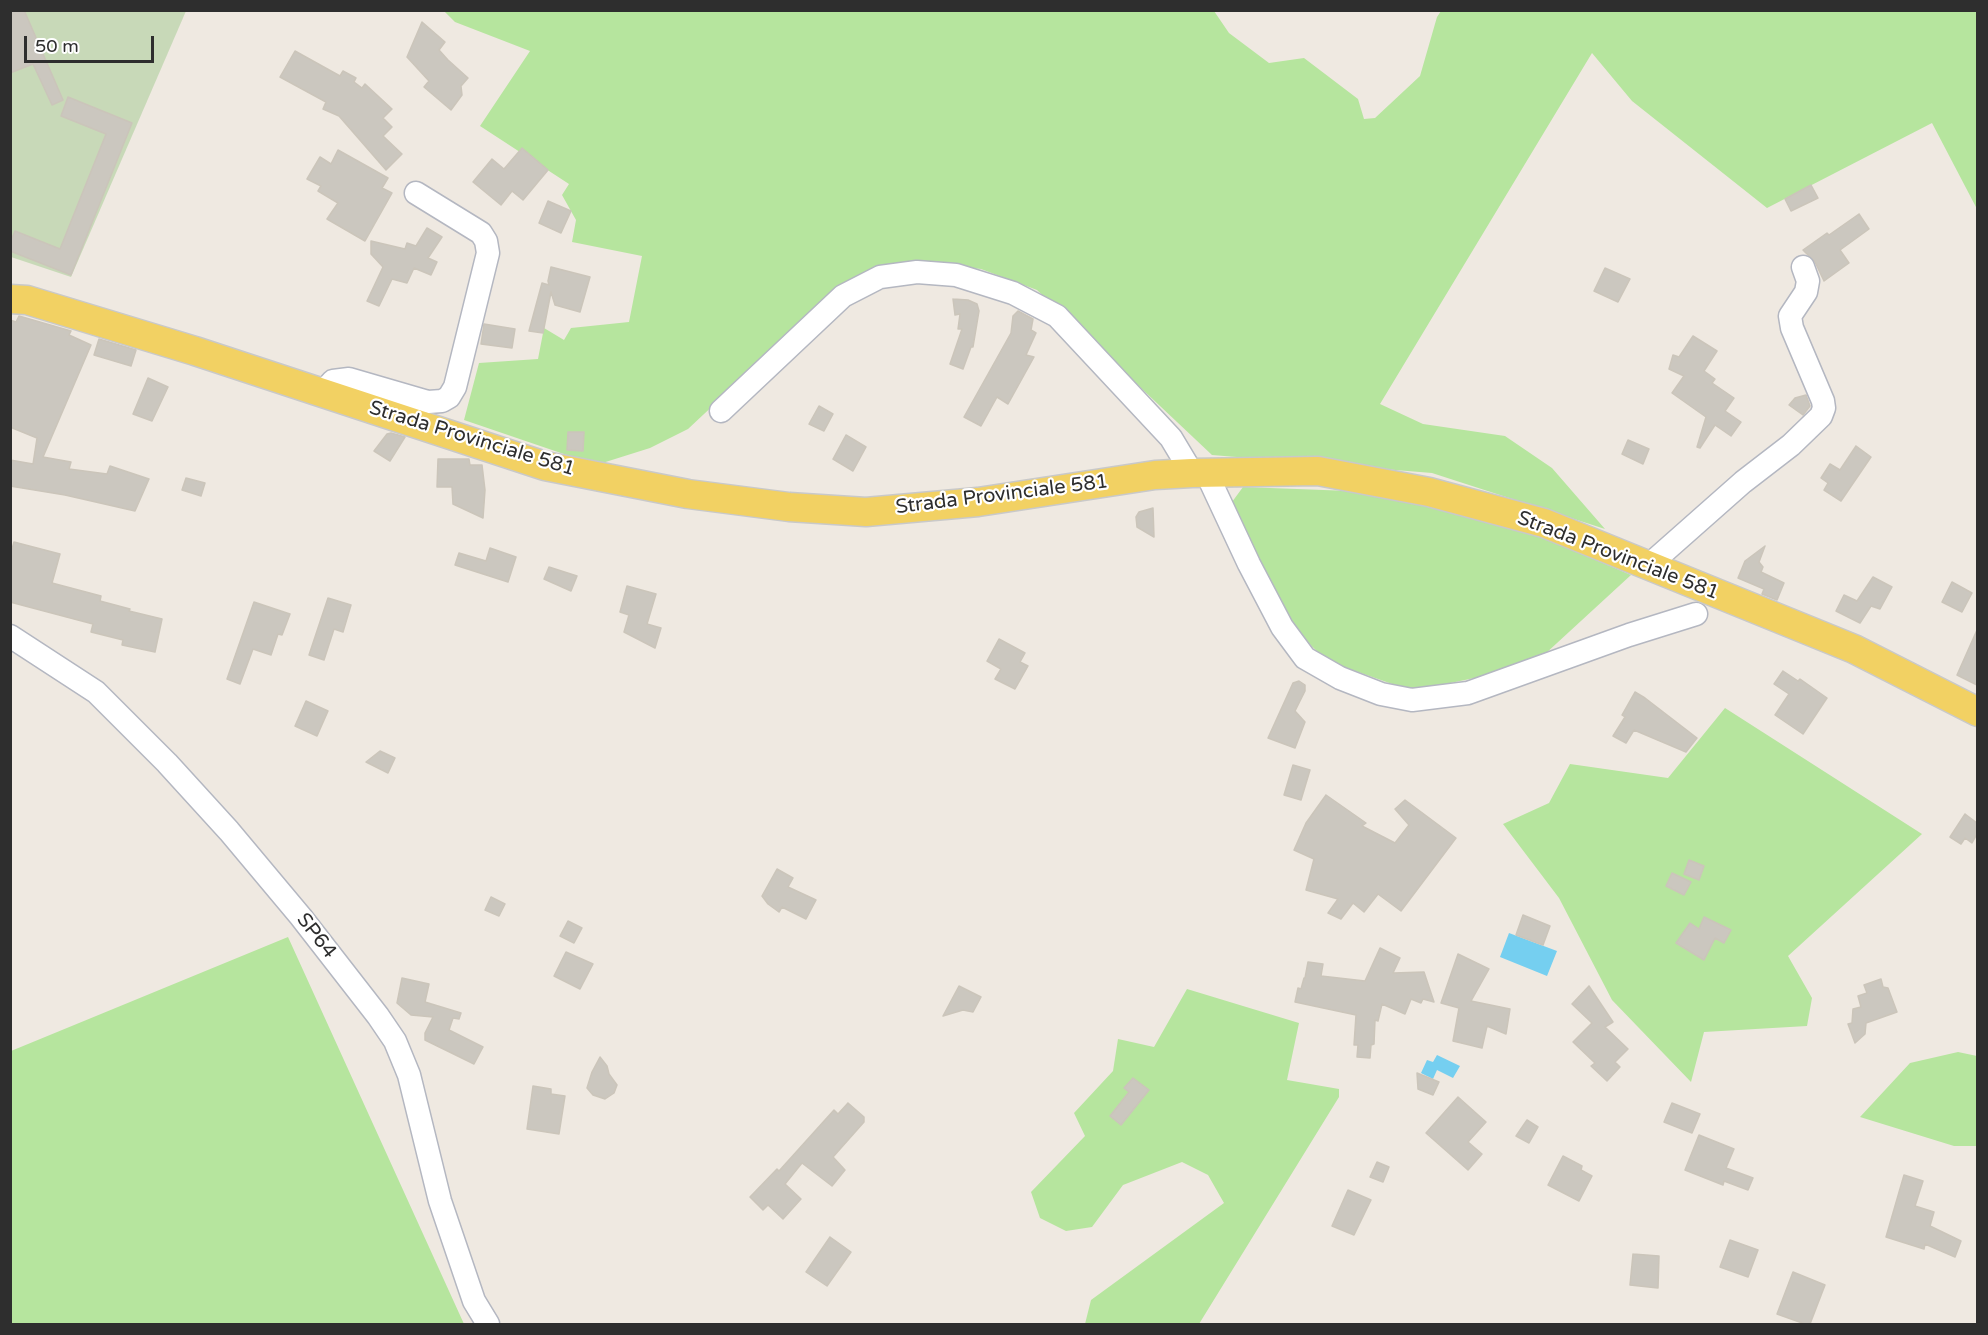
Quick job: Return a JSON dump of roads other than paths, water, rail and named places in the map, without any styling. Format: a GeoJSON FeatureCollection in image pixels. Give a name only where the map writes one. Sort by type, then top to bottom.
{"type":"FeatureCollection","features":[{"type":"Feature","properties":{"kind":"main road","name":"Strada Provinciale 581"},"geometry":{"type":"LineString","coordinates":[[10,299],[38,303],[195,351],[545,466],[688,494],[789,507],[866,512],[978,502],[1155,475],[1199,472],[1318,471],[1430,492],[1544,524],[1854,649],[1977,712]]}},
{"type":"Feature","properties":{"kind":"street"},"geometry":{"type":"LineString","coordinates":[[322,393],[333,381],[349,378],[428,402],[442,401],[449,397],[455,387],[488,253],[486,240],[481,233],[416,193]]}},
{"type":"Feature","properties":{"kind":"street"},"geometry":{"type":"LineString","coordinates":[[1648,566],[1743,482],[1791,445],[1821,416],[1824,408],[1823,401],[1792,328],[1790,316],[1806,292],[1808,282],[1803,267]]}},
{"type":"Feature","properties":{"kind":"street"},"geometry":{"type":"LineString","coordinates":[[721,411],[843,296],[880,277],[916,272],[956,275],[1013,293],[1057,316],[1171,438],[1199,472],[1282,627],[1305,658],[1340,678],[1382,694],[1412,700],[1468,693],[1629,635],[1696,614]]}},
{"type":"Feature","properties":{"kind":"street","name":"SP64"},"geometry":{"type":"LineString","coordinates":[[10,636],[96,692],[167,763],[236,839],[301,917],[378,1016],[395,1041],[409,1075],[440,1201],[474,1301],[488,1324]]}},
{"type":"Feature","properties":{"kind":"water"},"geometry":{"type":"Polygon","coordinates":[[[1509,933],[1557,951],[1547,976],[1500,957],[1509,933]]]}},
{"type":"Feature","properties":{"kind":"water"},"geometry":{"type":"Polygon","coordinates":[[[1437,1055],[1460,1066],[1453,1078],[1437,1070],[1433,1079],[1421,1073],[1427,1060],[1433,1062],[1437,1055]]]}}]}
